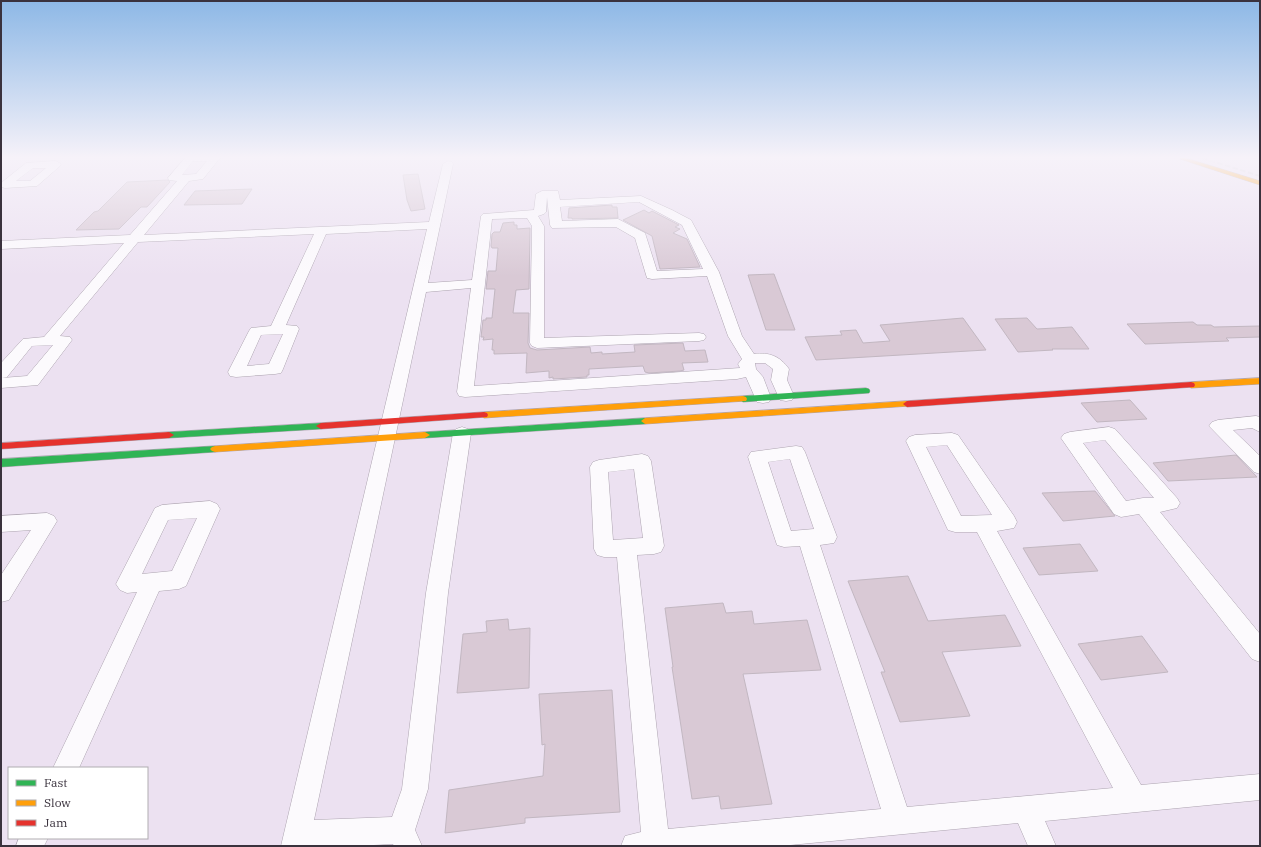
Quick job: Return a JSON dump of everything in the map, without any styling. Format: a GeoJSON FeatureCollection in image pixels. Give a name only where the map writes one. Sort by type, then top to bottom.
{"type":"FeatureCollection","features":[{"type":"Feature","properties":{"kind":"main road"},"geometry":{"type":"LineString","coordinates":[[1,446],[388,430],[462,433],[1260,381]]}},
{"type":"Feature","properties":{"kind":"main road"},"geometry":{"type":"LineString","coordinates":[[1,463],[786,396],[873,391]]}},
{"type":"Feature","properties":{"kind":"street"},"geometry":{"type":"LineString","coordinates":[[48,341],[169,198]]}},
{"type":"Feature","properties":{"kind":"street"},"geometry":{"type":"LineString","coordinates":[[440,198],[296,840],[404,838],[415,789],[437,593],[462,433]]}},
{"type":"Feature","properties":{"kind":"street"},"geometry":{"type":"LineString","coordinates":[[542,198],[540,212],[532,214],[487,216],[465,392],[737,374],[762,357],[777,363],[781,369],[779,380],[786,396]]}},
{"type":"Feature","properties":{"kind":"street"},"geometry":{"type":"LineString","coordinates":[[554,198],[556,225],[618,223],[641,236],[652,275],[712,272]]}},
{"type":"Feature","properties":{"kind":"street"},"geometry":{"type":"LineString","coordinates":[[554,204],[641,199],[687,223],[712,272],[735,336],[755,376],[763,398]]}},
{"type":"Feature","properties":{"kind":"street"},"geometry":{"type":"LineString","coordinates":[[532,214],[534,221],[538,226],[537,343],[699,337]]}},
{"type":"Feature","properties":{"kind":"street"},"geometry":{"type":"LineString","coordinates":[[1,244],[433,225]]}},
{"type":"Feature","properties":{"kind":"street"},"geometry":{"type":"LineString","coordinates":[[276,330],[322,230]]}},
{"type":"Feature","properties":{"kind":"street"},"geometry":{"type":"LineString","coordinates":[[420,283],[478,280]]}},
{"type":"Feature","properties":{"kind":"street"},"geometry":{"type":"LineString","coordinates":[[1,373],[28,342],[65,340],[32,381],[1,383]]}},
{"type":"Feature","properties":{"kind":"street"},"geometry":{"type":"LineString","coordinates":[[1260,426],[1256,422],[1218,426],[1260,467]]}},
{"type":"Feature","properties":{"kind":"street"},"geometry":{"type":"LineString","coordinates":[[1109,433],[1170,503],[1143,505],[1121,509],[1070,438],[1109,433]]}},
{"type":"Feature","properties":{"kind":"street"},"geometry":{"type":"LineString","coordinates":[[952,439],[1008,522],[983,524],[955,524],[915,441],[952,439]]}},
{"type":"Feature","properties":{"kind":"street"},"geometry":{"type":"LineString","coordinates":[[796,452],[827,537],[807,537],[784,539],[757,457],[796,452]]}},
{"type":"Feature","properties":{"kind":"street"},"geometry":{"type":"LineString","coordinates":[[642,461],[654,546],[626,548],[604,550],[599,467],[642,461]]}},
{"type":"Feature","properties":{"kind":"street"},"geometry":{"type":"LineString","coordinates":[[1143,505],[1260,651]]}},
{"type":"Feature","properties":{"kind":"street"},"geometry":{"type":"LineString","coordinates":[[210,509],[179,580],[152,582],[127,584],[162,513],[210,509]]}},
{"type":"Feature","properties":{"kind":"street"},"geometry":{"type":"LineString","coordinates":[[1,524],[47,521],[1,593]]}},
{"type":"Feature","properties":{"kind":"street"},"geometry":{"type":"LineString","coordinates":[[983,524],[1134,799]]}},
{"type":"Feature","properties":{"kind":"street"},"geometry":{"type":"LineString","coordinates":[[807,537],[898,821]]}},
{"type":"Feature","properties":{"kind":"street"},"geometry":{"type":"LineString","coordinates":[[626,548],[645,845],[780,839],[898,821],[1259,788]]}},
{"type":"Feature","properties":{"kind":"street"},"geometry":{"type":"LineString","coordinates":[[66,767],[152,582]]}},
{"type":"Feature","properties":{"kind":"street"},"geometry":{"type":"LineString","coordinates":[[1026,809],[1042,846]]}},
{"type":"Feature","properties":{"kind":"building"},"geometry":{"type":"Polygon","coordinates":[[[111,198],[156,198],[147,207],[141,207],[119,229],[76,230],[94,212],[98,211],[111,198]]]}},
{"type":"Feature","properties":{"kind":"building"},"geometry":{"type":"Polygon","coordinates":[[[190,198],[246,198],[242,204],[184,205],[190,198]]]}},
{"type":"Feature","properties":{"kind":"building"},"geometry":{"type":"Polygon","coordinates":[[[407,198],[423,198],[425,209],[411,211],[407,198]]]}},
{"type":"Feature","properties":{"kind":"building"},"geometry":{"type":"Polygon","coordinates":[[[612,205],[612,207],[617,207],[618,218],[568,218],[569,208],[612,205]]]}},
{"type":"Feature","properties":{"kind":"building"},"geometry":{"type":"Polygon","coordinates":[[[644,210],[649,213],[652,211],[679,225],[675,227],[680,229],[673,233],[687,239],[700,267],[660,269],[652,236],[623,220],[644,210]]]}},
{"type":"Feature","properties":{"kind":"building"},"geometry":{"type":"Polygon","coordinates":[[[514,222],[514,225],[517,225],[517,229],[530,228],[529,289],[516,290],[513,313],[529,313],[528,343],[530,348],[537,350],[590,347],[591,353],[602,352],[602,354],[635,352],[634,345],[683,343],[685,351],[705,350],[708,362],[682,363],[684,370],[649,373],[645,372],[643,366],[589,369],[589,375],[587,375],[587,377],[553,379],[553,377],[549,378],[549,371],[526,373],[527,353],[494,354],[494,350],[492,350],[493,339],[483,340],[484,337],[481,337],[483,320],[486,320],[486,318],[492,318],[495,289],[486,289],[488,271],[496,271],[498,248],[492,248],[491,246],[492,234],[494,232],[500,232],[503,223],[514,222]]]}},
{"type":"Feature","properties":{"kind":"building"},"geometry":{"type":"Polygon","coordinates":[[[774,274],[795,330],[766,330],[748,275],[774,274]]]}},
{"type":"Feature","properties":{"kind":"building"},"geometry":{"type":"Polygon","coordinates":[[[963,318],[986,350],[816,360],[805,337],[842,335],[840,331],[856,330],[863,343],[890,341],[880,325],[963,318]]]}},
{"type":"Feature","properties":{"kind":"building"},"geometry":{"type":"Polygon","coordinates":[[[1027,318],[1037,329],[1072,327],[1089,349],[1052,349],[1053,350],[1018,352],[995,319],[1027,318]]]}},
{"type":"Feature","properties":{"kind":"building"},"geometry":{"type":"Polygon","coordinates":[[[1193,322],[1197,325],[1211,325],[1214,327],[1260,326],[1260,337],[1226,338],[1229,341],[1145,344],[1127,324],[1193,322]]]}},
{"type":"Feature","properties":{"kind":"building"},"geometry":{"type":"Polygon","coordinates":[[[1130,400],[1147,419],[1097,422],[1081,403],[1130,400]]]}},
{"type":"Feature","properties":{"kind":"building"},"geometry":{"type":"Polygon","coordinates":[[[1236,455],[1257,477],[1168,481],[1153,463],[1236,455]]]}},
{"type":"Feature","properties":{"kind":"building"},"geometry":{"type":"Polygon","coordinates":[[[1095,491],[1115,516],[1063,521],[1042,493],[1095,491]]]}},
{"type":"Feature","properties":{"kind":"building"},"geometry":{"type":"Polygon","coordinates":[[[1080,544],[1098,571],[1039,575],[1023,548],[1080,544]]]}},
{"type":"Feature","properties":{"kind":"building"},"geometry":{"type":"Polygon","coordinates":[[[908,576],[928,621],[1005,615],[1021,646],[942,652],[970,716],[900,722],[881,672],[885,672],[848,581],[908,576]]]}},
{"type":"Feature","properties":{"kind":"building"},"geometry":{"type":"Polygon","coordinates":[[[723,603],[726,613],[752,611],[754,624],[807,620],[821,670],[743,674],[772,804],[721,809],[719,796],[692,799],[672,667],[665,608],[723,603]]]}},
{"type":"Feature","properties":{"kind":"building"},"geometry":{"type":"Polygon","coordinates":[[[508,619],[509,630],[530,628],[529,688],[457,693],[463,634],[487,632],[486,621],[508,619]]]}},
{"type":"Feature","properties":{"kind":"building"},"geometry":{"type":"Polygon","coordinates":[[[1142,636],[1168,672],[1101,680],[1078,644],[1142,636]]]}},
{"type":"Feature","properties":{"kind":"building"},"geometry":{"type":"Polygon","coordinates":[[[612,690],[620,812],[525,818],[525,823],[445,833],[449,790],[543,776],[545,744],[542,745],[539,694],[612,690]]]}},
{"type":"Feature","properties":{"kind":"traffic: fast"},"geometry":{"type":"LineString","coordinates":[[743,399],[866,391]]}},
{"type":"Feature","properties":{"kind":"traffic: fast"},"geometry":{"type":"LineString","coordinates":[[425,435],[645,421]]}},
{"type":"Feature","properties":{"kind":"traffic: fast"},"geometry":{"type":"LineString","coordinates":[[169,435],[321,426]]}},
{"type":"Feature","properties":{"kind":"traffic: fast"},"geometry":{"type":"LineString","coordinates":[[1,463],[215,449]]}},
{"type":"Feature","properties":{"kind":"traffic: slow"},"geometry":{"type":"LineString","coordinates":[[1191,385],[1260,381]]}},
{"type":"Feature","properties":{"kind":"traffic: slow"},"geometry":{"type":"LineString","coordinates":[[484,415],[743,399]]}},
{"type":"Feature","properties":{"kind":"traffic: slow"},"geometry":{"type":"LineString","coordinates":[[645,421],[907,404]]}},
{"type":"Feature","properties":{"kind":"traffic: slow"},"geometry":{"type":"LineString","coordinates":[[215,449],[425,435]]}},
{"type":"Feature","properties":{"kind":"traffic: jam"},"geometry":{"type":"LineString","coordinates":[[907,404],[1191,385]]}},
{"type":"Feature","properties":{"kind":"traffic: jam"},"geometry":{"type":"LineString","coordinates":[[321,426],[484,415]]}},
{"type":"Feature","properties":{"kind":"traffic: jam"},"geometry":{"type":"LineString","coordinates":[[1,446],[169,435]]}}]}
